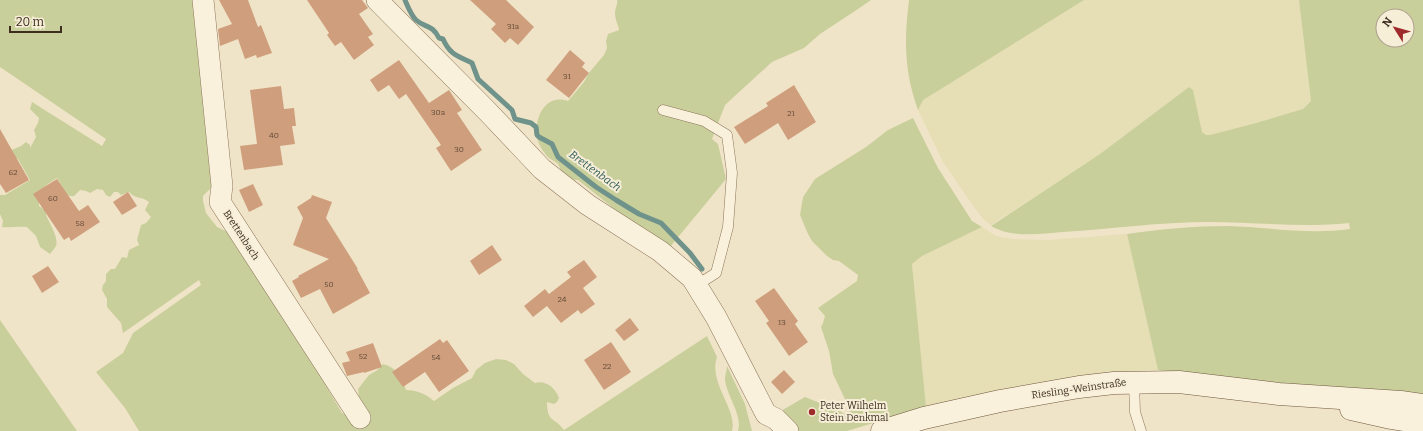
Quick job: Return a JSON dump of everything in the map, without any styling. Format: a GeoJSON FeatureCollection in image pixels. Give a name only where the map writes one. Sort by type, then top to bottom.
{"type":"FeatureCollection","features":[{"type":"Feature","properties":{"kind":"main road","name":"Riesling-Weinstraße"},"geometry":{"type":"LineString","coordinates":[[882,431],[924,418],[1035,394],[1114,382],[1179,382],[1279,394],[1401,402],[1423,405]]}},
{"type":"Feature","properties":{"kind":"main road","name":"Riesling-Weinstraße"},"geometry":{"type":"LineString","coordinates":[[1279,394],[1391,418],[1423,423]]}},
{"type":"Feature","properties":{"kind":"street","name":"Brettenbach"},"geometry":{"type":"LineString","coordinates":[[204,0],[222,186],[220,202],[360,418]]}},
{"type":"Feature","properties":{"kind":"street"},"geometry":{"type":"LineString","coordinates":[[377,0],[542,169],[588,205],[660,252],[692,278],[716,317],[765,422],[776,419],[788,431]]}},
{"type":"Feature","properties":{"kind":"lane"},"geometry":{"type":"LineString","coordinates":[[663,110],[704,121],[727,135],[732,173],[728,227],[716,274],[697,285]]}},
{"type":"Feature","properties":{"kind":"lane"},"geometry":{"type":"LineString","coordinates":[[1134,382],[1135,412],[1141,431]]}},
{"type":"Feature","properties":{"kind":"shaded area"},"geometry":{"type":"Polygon","coordinates":[[[1084,0],[1299,0],[1311,101],[1303,109],[1256,123],[1206,135],[1202,132],[1193,90],[1189,87],[1100,154],[991,225],[984,220],[974,207],[943,162],[918,110],[923,100],[1084,0]]]}},
{"type":"Feature","properties":{"kind":"shaded area"},"geometry":{"type":"Polygon","coordinates":[[[982,227],[996,236],[1011,239],[1049,240],[1127,234],[1158,370],[1125,372],[926,407],[912,264],[922,256],[982,227]]]}},
{"type":"Feature","properties":{"kind":"green space"},"geometry":{"type":"Polygon","coordinates":[[[0,0],[198,0],[213,174],[211,188],[203,196],[206,213],[217,227],[236,236],[260,273],[342,413],[353,418],[359,399],[358,389],[369,375],[383,364],[388,365],[398,373],[406,390],[421,393],[434,401],[453,388],[472,378],[476,370],[485,363],[496,359],[506,360],[514,364],[523,374],[535,383],[539,382],[549,385],[555,391],[559,398],[554,404],[547,402],[547,409],[550,417],[564,430],[707,336],[717,357],[715,367],[716,377],[731,414],[733,423],[732,431],[139,431],[125,408],[96,372],[123,353],[133,333],[201,285],[199,280],[123,333],[121,323],[107,307],[107,299],[102,290],[103,285],[106,281],[106,274],[111,269],[115,269],[122,257],[127,258],[129,250],[139,245],[137,240],[141,225],[146,223],[151,217],[145,210],[149,202],[134,196],[129,192],[121,195],[118,192],[114,192],[110,197],[106,195],[103,190],[97,189],[90,193],[80,190],[74,196],[71,196],[66,194],[57,178],[48,184],[41,192],[39,206],[47,212],[46,215],[57,243],[50,254],[40,247],[36,236],[27,227],[2,227],[3,221],[0,214],[0,195],[5,195],[30,180],[18,159],[11,158],[7,152],[21,146],[26,142],[30,145],[30,148],[36,137],[34,130],[39,118],[30,109],[32,102],[102,146],[106,139],[0,67],[0,0]]]}},
{"type":"Feature","properties":{"kind":"green space"},"geometry":{"type":"Polygon","coordinates":[[[617,0],[871,0],[820,34],[804,48],[772,62],[725,105],[712,139],[718,144],[726,179],[670,247],[622,215],[578,180],[571,179],[563,175],[558,164],[549,158],[543,151],[537,136],[538,119],[546,105],[559,99],[568,101],[604,55],[607,48],[606,41],[608,34],[619,30],[615,15],[617,0]]]}},
{"type":"Feature","properties":{"kind":"green space"},"geometry":{"type":"Polygon","coordinates":[[[909,0],[1084,0],[923,100],[918,110],[913,96],[906,55],[906,29],[909,0]]]}},
{"type":"Feature","properties":{"kind":"green space"},"geometry":{"type":"Polygon","coordinates":[[[1299,0],[1423,0],[1423,398],[1158,370],[1127,234],[1177,228],[1215,226],[1304,231],[1335,231],[1350,229],[1349,223],[1296,225],[1191,222],[1045,234],[1017,234],[999,230],[991,226],[1100,154],[1189,87],[1193,90],[1202,132],[1206,135],[1256,123],[1303,109],[1311,101],[1299,0]]]}},
{"type":"Feature","properties":{"kind":"green space"},"geometry":{"type":"Polygon","coordinates":[[[913,118],[938,168],[972,221],[982,227],[922,256],[912,264],[926,407],[847,431],[799,431],[779,412],[805,397],[840,411],[852,418],[833,374],[829,351],[821,327],[825,316],[818,308],[857,281],[858,275],[839,261],[833,260],[827,256],[812,241],[800,215],[803,197],[815,179],[866,147],[888,130],[913,118]]]}},
{"type":"Feature","properties":{"kind":"green space"},"geometry":{"type":"Polygon","coordinates":[[[0,320],[77,431],[0,431],[0,320]]]}},
{"type":"Feature","properties":{"kind":"green space"},"geometry":{"type":"Polygon","coordinates":[[[727,366],[745,404],[752,431],[738,431],[738,418],[726,385],[725,379],[727,366]]]}},
{"type":"Feature","properties":{"kind":"building"},"geometry":{"type":"Polygon","coordinates":[[[219,0],[248,0],[258,27],[261,25],[272,53],[257,58],[256,55],[245,59],[238,39],[220,46],[218,29],[232,24],[219,0]]]}},
{"type":"Feature","properties":{"kind":"building"},"geometry":{"type":"Polygon","coordinates":[[[307,0],[362,0],[368,8],[359,14],[373,34],[368,37],[374,45],[354,60],[341,42],[335,46],[327,35],[329,33],[307,0]]]}},
{"type":"Feature","properties":{"kind":"building"},"geometry":{"type":"Polygon","coordinates":[[[470,0],[506,0],[534,27],[518,45],[510,38],[505,43],[491,29],[496,24],[470,0]]]}},
{"type":"Feature","properties":{"kind":"building"},"geometry":{"type":"Polygon","coordinates":[[[570,50],[585,63],[582,67],[589,73],[569,98],[546,80],[570,50]]]}},
{"type":"Feature","properties":{"kind":"building"},"geometry":{"type":"Polygon","coordinates":[[[399,60],[429,103],[449,90],[462,110],[457,113],[482,150],[451,171],[436,148],[441,145],[406,94],[399,99],[389,85],[378,92],[370,80],[399,60]]]}},
{"type":"Feature","properties":{"kind":"building"},"geometry":{"type":"Polygon","coordinates":[[[794,85],[816,122],[788,140],[778,123],[745,144],[734,127],[768,106],[766,103],[794,85]]]}},
{"type":"Feature","properties":{"kind":"building"},"geometry":{"type":"Polygon","coordinates":[[[281,86],[284,109],[294,108],[296,126],[292,126],[295,144],[280,146],[283,165],[244,170],[240,146],[257,144],[250,90],[281,86]]]}},
{"type":"Feature","properties":{"kind":"building"},"geometry":{"type":"Polygon","coordinates":[[[0,129],[29,180],[6,193],[0,184],[0,129]]]}},
{"type":"Feature","properties":{"kind":"building"},"geometry":{"type":"Polygon","coordinates":[[[57,179],[79,211],[88,205],[100,222],[71,241],[69,237],[64,240],[33,194],[57,179]]]}},
{"type":"Feature","properties":{"kind":"building"},"geometry":{"type":"Polygon","coordinates":[[[253,184],[263,205],[249,212],[239,190],[253,184]]]}},
{"type":"Feature","properties":{"kind":"building"},"geometry":{"type":"Polygon","coordinates":[[[128,192],[137,206],[122,215],[113,202],[128,192]]]}},
{"type":"Feature","properties":{"kind":"building"},"geometry":{"type":"Polygon","coordinates":[[[312,195],[332,202],[326,218],[358,269],[370,293],[333,314],[320,289],[301,298],[292,281],[299,277],[298,276],[329,259],[293,245],[303,218],[297,207],[311,198],[312,195]]]}},
{"type":"Feature","properties":{"kind":"building"},"geometry":{"type":"Polygon","coordinates":[[[492,245],[502,260],[479,275],[470,261],[492,245]]]}},
{"type":"Feature","properties":{"kind":"building"},"geometry":{"type":"Polygon","coordinates":[[[584,260],[597,277],[583,288],[595,304],[581,314],[578,310],[561,323],[547,306],[533,317],[524,306],[545,289],[549,294],[571,277],[567,272],[584,260]]]}},
{"type":"Feature","properties":{"kind":"building"},"geometry":{"type":"Polygon","coordinates":[[[48,266],[59,282],[42,293],[32,276],[48,266]]]}},
{"type":"Feature","properties":{"kind":"building"},"geometry":{"type":"Polygon","coordinates":[[[774,288],[798,321],[795,324],[808,342],[789,356],[766,323],[769,321],[755,301],[774,288]]]}},
{"type":"Feature","properties":{"kind":"building"},"geometry":{"type":"Polygon","coordinates":[[[630,318],[639,330],[624,341],[615,330],[630,318]]]}},
{"type":"Feature","properties":{"kind":"building"},"geometry":{"type":"Polygon","coordinates":[[[440,339],[443,343],[447,340],[469,371],[439,392],[425,372],[403,387],[392,372],[440,339]]]}},
{"type":"Feature","properties":{"kind":"building"},"geometry":{"type":"Polygon","coordinates":[[[611,342],[631,372],[604,390],[584,360],[611,342]]]}},
{"type":"Feature","properties":{"kind":"building"},"geometry":{"type":"Polygon","coordinates":[[[373,343],[382,367],[364,373],[347,376],[342,363],[350,361],[346,352],[373,343]]]}},
{"type":"Feature","properties":{"kind":"building"},"geometry":{"type":"Polygon","coordinates":[[[784,370],[795,382],[782,394],[771,382],[784,370]]]}},
{"type":"Feature","properties":{"kind":"waterway","name":"Brettenbach"},"geometry":{"type":"LineString","coordinates":[[405,0],[416,20],[434,30],[439,38],[443,39],[452,52],[472,63],[478,79],[512,110],[515,119],[531,123],[536,127],[537,135],[552,144],[558,157],[596,187],[639,214],[661,223],[690,253],[702,269]]}},
{"type":"Feature","properties":{"kind":"place","name":"Peter Wilhelm Stein Denkmal"},"geometry":{"type":"Point","coordinates":[812,412]}}]}
